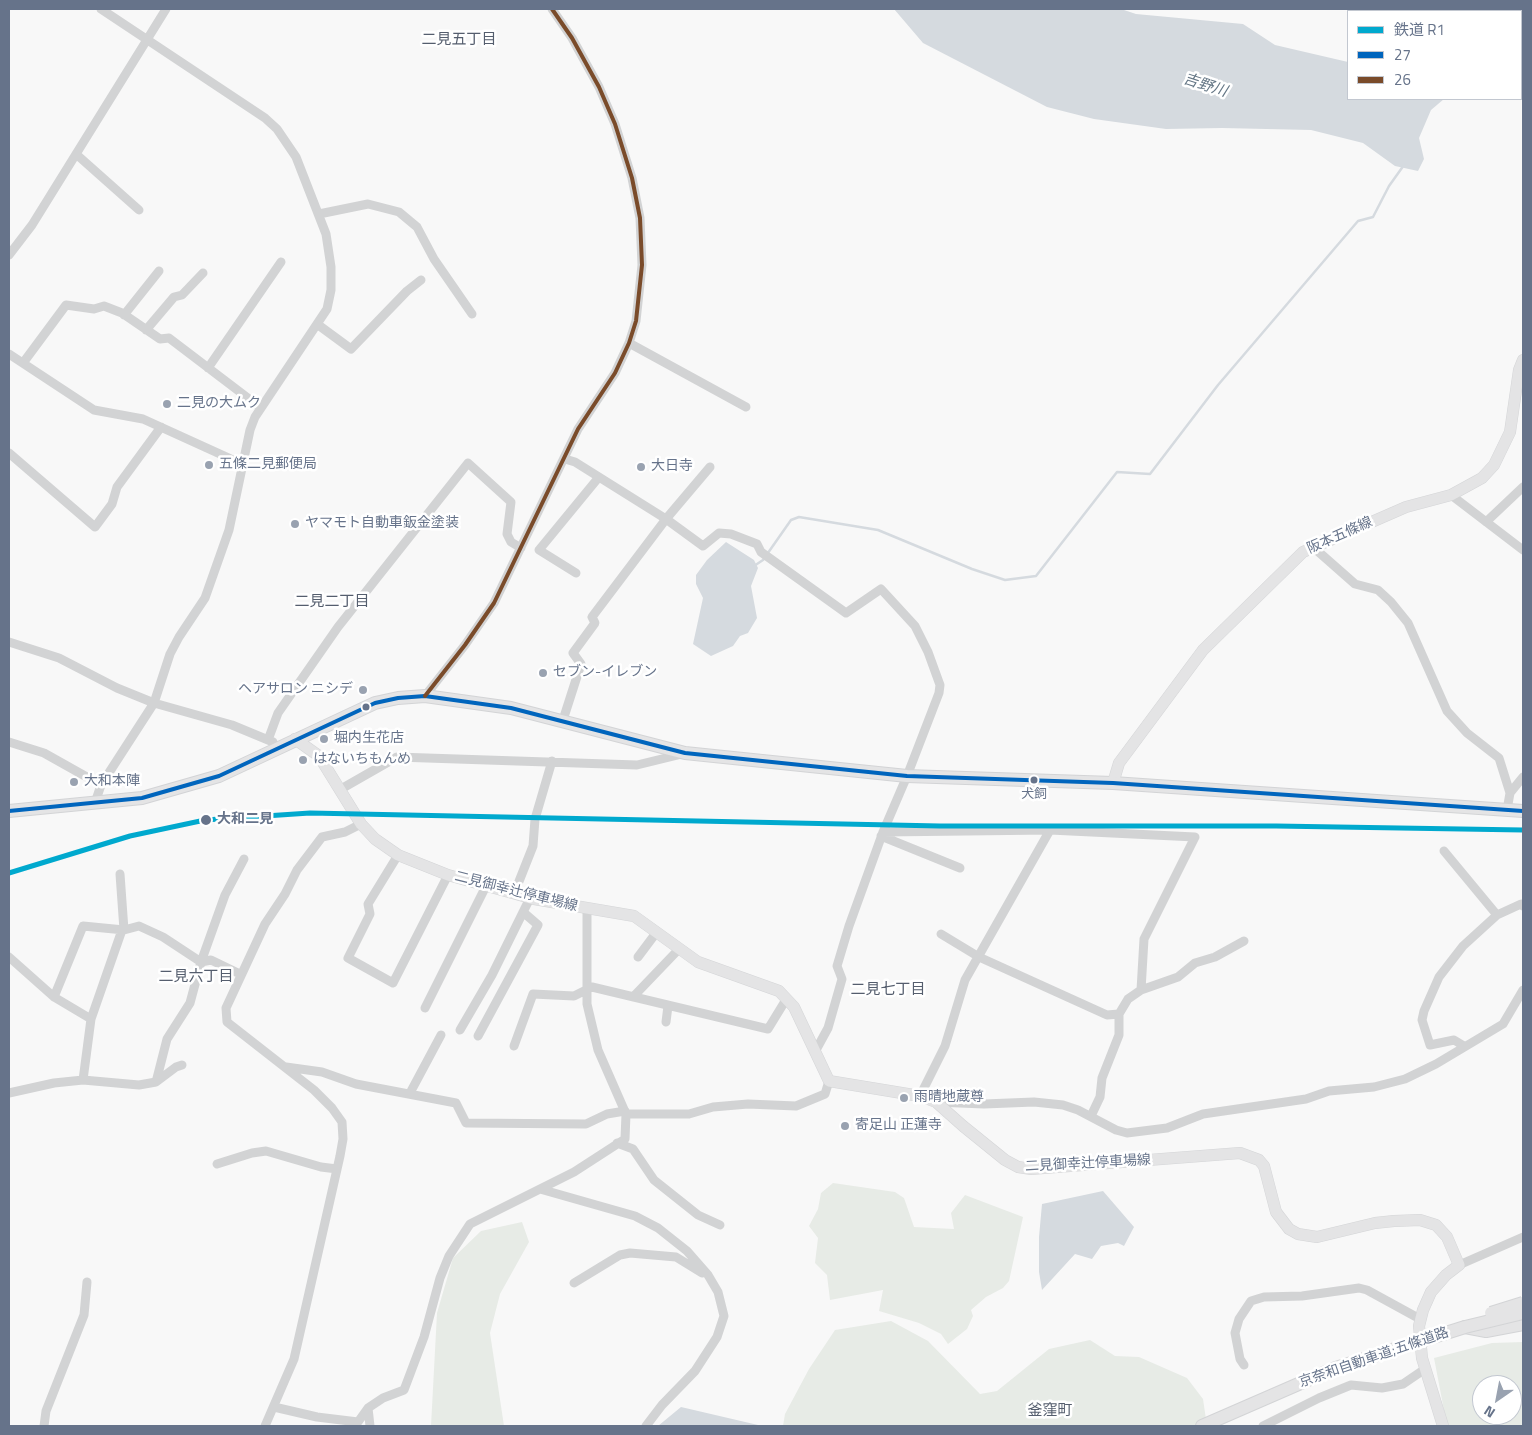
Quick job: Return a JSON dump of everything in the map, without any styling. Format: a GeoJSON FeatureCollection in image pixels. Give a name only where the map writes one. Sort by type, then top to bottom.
{"type":"FeatureCollection","features":[{"type":"Feature","properties":{"kind":"highway"},"geometry":{"type":"LineString","coordinates":[[9,811],[142,798],[219,776],[375,703],[398,698],[425,696],[511,708],[685,753],[908,776],[1113,783],[1523,811]]}},
{"type":"Feature","properties":{"kind":"highway"},"geometry":{"type":"LineString","coordinates":[[1407,1345],[1430,1332],[1523,1303]]}},
{"type":"Feature","properties":{"kind":"highway","name":"京奈和自動車道;五條道路"},"geometry":{"type":"LineString","coordinates":[[1202,1426],[1333,1369],[1465,1327],[1523,1313]]}},
{"type":"Feature","properties":{"kind":"highway"},"geometry":{"type":"LineString","coordinates":[[1465,1327],[1486,1331],[1523,1324]]}},
{"type":"Feature","properties":{"kind":"main road","name":"阪本五條線"},"geometry":{"type":"LineString","coordinates":[[1113,783],[1119,763],[1203,650],[1274,578],[1303,552],[1406,507],[1451,495],[1482,478],[1494,465],[1510,432],[1519,370],[1523,360]]}},
{"type":"Feature","properties":{"kind":"main road","name":"二見御幸辻停車場線"},"geometry":{"type":"LineString","coordinates":[[295,739],[319,756],[361,824],[375,839],[398,855],[448,875],[514,894],[586,909],[634,916],[698,962],[771,987],[787,998],[816,1050],[829,1081],[920,1096],[936,1102],[1005,1160],[1018,1167],[1031,1169],[1240,1153],[1252,1156],[1264,1166],[1276,1212],[1289,1229],[1298,1234],[1317,1237],[1376,1223],[1420,1220],[1436,1225],[1446,1237],[1459,1265]]}},
{"type":"Feature","properties":{"kind":"main road"},"geometry":{"type":"LineString","coordinates":[[1443,1426],[1419,1347],[1420,1319],[1434,1288],[1459,1265]]}},
{"type":"Feature","properties":{"kind":"street"},"geometry":{"type":"LineString","coordinates":[[95,803],[101,784],[154,703],[170,654],[205,598],[217,570],[229,530],[250,430],[261,408],[318,324],[326,308],[331,290],[331,267],[326,234],[296,157],[277,129],[265,118],[101,9]]}},
{"type":"Feature","properties":{"kind":"street"},"geometry":{"type":"LineString","coordinates":[[9,255],[32,225],[166,9]]}},
{"type":"Feature","properties":{"kind":"street"},"geometry":{"type":"LineString","coordinates":[[425,696],[466,646],[494,603],[565,459],[578,428],[615,373],[629,343],[636,321],[642,266],[640,218],[632,178],[615,124],[599,87],[572,38],[552,9]]}},
{"type":"Feature","properties":{"kind":"street"},"geometry":{"type":"LineString","coordinates":[[76,154],[139,210]]}},
{"type":"Feature","properties":{"kind":"street"},"geometry":{"type":"LineString","coordinates":[[318,214],[368,204],[399,212],[417,227],[434,259],[472,314]]}},
{"type":"Feature","properties":{"kind":"street"},"geometry":{"type":"LineString","coordinates":[[208,368],[281,262]]}},
{"type":"Feature","properties":{"kind":"street"},"geometry":{"type":"LineString","coordinates":[[124,314],[159,271]]}},
{"type":"Feature","properties":{"kind":"street"},"geometry":{"type":"LineString","coordinates":[[146,330],[174,297],[182,295],[203,273]]}},
{"type":"Feature","properties":{"kind":"street"},"geometry":{"type":"LineString","coordinates":[[318,324],[351,349],[407,291],[421,280]]}},
{"type":"Feature","properties":{"kind":"street"},"geometry":{"type":"LineString","coordinates":[[23,363],[66,305],[94,309],[104,306],[124,314],[160,339],[169,338],[261,408]]}},
{"type":"Feature","properties":{"kind":"street"},"geometry":{"type":"LineString","coordinates":[[629,343],[746,407]]}},
{"type":"Feature","properties":{"kind":"street"},"geometry":{"type":"LineString","coordinates":[[9,354],[94,410],[143,419],[242,464]]}},
{"type":"Feature","properties":{"kind":"street"},"geometry":{"type":"LineString","coordinates":[[9,453],[95,527],[112,504],[117,486],[161,427]]}},
{"type":"Feature","properties":{"kind":"street"},"geometry":{"type":"LineString","coordinates":[[565,459],[599,477],[666,519],[703,546],[719,533],[725,533],[756,544],[761,552],[846,613],[881,588],[914,626],[928,652],[940,685],[933,710],[908,776],[882,834],[837,966],[842,979],[828,1028],[816,1050]]}},
{"type":"Feature","properties":{"kind":"street"},"geometry":{"type":"LineString","coordinates":[[268,740],[278,713],[338,627],[468,463],[511,502],[507,534],[512,542],[521,548]]}},
{"type":"Feature","properties":{"kind":"street"},"geometry":{"type":"LineString","coordinates":[[563,720],[581,664],[573,653],[594,622],[592,617],[666,519],[710,467]]}},
{"type":"Feature","properties":{"kind":"street"},"geometry":{"type":"LineString","coordinates":[[576,573],[539,550],[599,477]]}},
{"type":"Feature","properties":{"kind":"street"},"geometry":{"type":"LineString","coordinates":[[1486,522],[1523,487]]}},
{"type":"Feature","properties":{"kind":"street"},"geometry":{"type":"LineString","coordinates":[[1451,495],[1523,550]]}},
{"type":"Feature","properties":{"kind":"street"},"geometry":{"type":"LineString","coordinates":[[1313,548],[1355,584],[1378,590],[1391,602],[1408,623],[1447,712],[1467,733],[1499,758],[1510,793],[1507,810]]}},
{"type":"Feature","properties":{"kind":"street"},"geometry":{"type":"LineString","coordinates":[[9,642],[59,658],[117,688],[154,703],[232,725],[283,745]]}},
{"type":"Feature","properties":{"kind":"street"},"geometry":{"type":"LineString","coordinates":[[9,742],[44,753],[101,784]]}},
{"type":"Feature","properties":{"kind":"street"},"geometry":{"type":"LineString","coordinates":[[341,789],[397,757],[638,764],[685,753]]}},
{"type":"Feature","properties":{"kind":"street"},"geometry":{"type":"LineString","coordinates":[[514,894],[533,846],[535,819],[552,761]]}},
{"type":"Feature","properties":{"kind":"street"},"geometry":{"type":"LineString","coordinates":[[1510,793],[1523,777]]}},
{"type":"Feature","properties":{"kind":"street"},"geometry":{"type":"LineString","coordinates":[[265,1426],[294,1359],[343,1139],[342,1122],[332,1108],[314,1090],[227,1022],[226,1008],[240,974],[265,924],[298,870],[322,837],[345,832],[361,824]]}},
{"type":"Feature","properties":{"kind":"street"},"geometry":{"type":"LineString","coordinates":[[882,834],[1050,830],[1194,838],[1144,939],[1141,990]]}},
{"type":"Feature","properties":{"kind":"street"},"geometry":{"type":"LineString","coordinates":[[920,1096],[945,1046],[965,980],[1050,830]]}},
{"type":"Feature","properties":{"kind":"street"},"geometry":{"type":"LineString","coordinates":[[882,834],[960,868]]}},
{"type":"Feature","properties":{"kind":"street"},"geometry":{"type":"LineString","coordinates":[[1444,851],[1497,915]]}},
{"type":"Feature","properties":{"kind":"street"},"geometry":{"type":"LineString","coordinates":[[398,855],[368,904],[370,914],[348,958],[393,983],[448,875]]}},
{"type":"Feature","properties":{"kind":"street"},"geometry":{"type":"LineString","coordinates":[[156,1082],[167,1039],[190,1003],[201,962],[225,895],[244,859]]}},
{"type":"Feature","properties":{"kind":"street"},"geometry":{"type":"LineString","coordinates":[[83,1080],[91,1019],[123,930],[120,874]]}},
{"type":"Feature","properties":{"kind":"street"},"geometry":{"type":"LineString","coordinates":[[425,1008],[486,886]]}},
{"type":"Feature","properties":{"kind":"street"},"geometry":{"type":"LineString","coordinates":[[460,1030],[530,898]]}},
{"type":"Feature","properties":{"kind":"street"},"geometry":{"type":"LineString","coordinates":[[1464,1046],[1454,1040],[1430,1044],[1422,1020],[1424,1011],[1439,977],[1463,946],[1497,915],[1521,904],[1523,906]]}},
{"type":"Feature","properties":{"kind":"street"},"geometry":{"type":"LineString","coordinates":[[274,1407],[317,1418],[358,1422],[368,1408],[383,1398],[404,1390],[424,1337],[440,1278],[449,1256],[470,1224],[574,1172],[625,1139],[625,1113],[598,1050],[586,990],[586,909]]}},
{"type":"Feature","properties":{"kind":"street"},"geometry":{"type":"LineString","coordinates":[[478,1036],[538,924],[523,912]]}},
{"type":"Feature","properties":{"kind":"street"},"geometry":{"type":"LineString","coordinates":[[54,997],[83,926],[123,930],[139,926],[163,937],[201,962],[211,960],[240,974]]}},
{"type":"Feature","properties":{"kind":"street"},"geometry":{"type":"LineString","coordinates":[[638,957],[656,933]]}},
{"type":"Feature","properties":{"kind":"street"},"geometry":{"type":"LineString","coordinates":[[941,934],[979,957],[1107,1015],[1119,1014]]}},
{"type":"Feature","properties":{"kind":"street"},"geometry":{"type":"LineString","coordinates":[[1091,1116],[1100,1097],[1102,1078],[1119,1035],[1119,1014],[1128,999],[1141,990],[1178,977],[1195,963],[1215,957],[1244,941]]}},
{"type":"Feature","properties":{"kind":"street"},"geometry":{"type":"LineString","coordinates":[[634,997],[679,950]]}},
{"type":"Feature","properties":{"kind":"street"},"geometry":{"type":"LineString","coordinates":[[9,957],[54,997],[91,1019]]}},
{"type":"Feature","properties":{"kind":"street"},"geometry":{"type":"LineString","coordinates":[[514,1046],[533,994],[574,996],[592,987],[768,1029],[787,998]]}},
{"type":"Feature","properties":{"kind":"street"},"geometry":{"type":"LineString","coordinates":[[936,1102],[1044,1103],[1063,1105],[1091,1116],[1116,1130],[1128,1133],[1167,1128],[1203,1114],[1306,1099],[1329,1091],[1394,1082],[1436,1064],[1503,1024],[1523,990]]}},
{"type":"Feature","properties":{"kind":"street"},"geometry":{"type":"LineString","coordinates":[[666,1022],[668,1006]]}},
{"type":"Feature","properties":{"kind":"street"},"geometry":{"type":"LineString","coordinates":[[410,1093],[441,1035]]}},
{"type":"Feature","properties":{"kind":"street"},"geometry":{"type":"LineString","coordinates":[[9,1093],[54,1083],[83,1080],[139,1085],[156,1082],[176,1067],[182,1065]]}},
{"type":"Feature","properties":{"kind":"street"},"geometry":{"type":"LineString","coordinates":[[284,1066],[322,1072],[356,1084],[456,1103],[466,1123],[586,1124],[607,1114],[689,1114],[713,1107],[748,1104],[796,1106],[825,1094],[829,1081]]}},
{"type":"Feature","properties":{"kind":"street"},"geometry":{"type":"LineString","coordinates":[[617,1144],[633,1149],[654,1180],[698,1215],[720,1225]]}},
{"type":"Feature","properties":{"kind":"street"},"geometry":{"type":"LineString","coordinates":[[217,1164],[252,1153],[266,1151],[321,1167],[337,1168]]}},
{"type":"Feature","properties":{"kind":"street"},"geometry":{"type":"LineString","coordinates":[[540,1189],[635,1216],[658,1228],[687,1252],[709,1277],[718,1292],[724,1316],[717,1337],[695,1370],[662,1405],[646,1426]]}},
{"type":"Feature","properties":{"kind":"street"},"geometry":{"type":"LineString","coordinates":[[1459,1265],[1523,1237]]}},
{"type":"Feature","properties":{"kind":"street"},"geometry":{"type":"LineString","coordinates":[[574,1283],[620,1255],[630,1253],[676,1257],[709,1277]]}},
{"type":"Feature","properties":{"kind":"street"},"geometry":{"type":"LineString","coordinates":[[44,1426],[46,1412],[84,1315],[87,1282]]}},
{"type":"Feature","properties":{"kind":"street"},"geometry":{"type":"LineString","coordinates":[[1244,1365],[1240,1359],[1235,1333],[1237,1326],[1251,1301],[1264,1297],[1302,1296],[1359,1288],[1368,1290],[1420,1319]]}},
{"type":"Feature","properties":{"kind":"street"},"geometry":{"type":"LineString","coordinates":[[1263,1426],[1319,1398],[1351,1385],[1382,1388],[1403,1384],[1425,1369]]}},
{"type":"Feature","properties":{"kind":"street"},"geometry":{"type":"LineString","coordinates":[[368,1408],[370,1426]]}},
{"type":"Feature","properties":{"kind":"shaded area"},"geometry":{"type":"Polygon","coordinates":[[[833,1183],[895,1192],[904,1198],[914,1227],[954,1229],[951,1213],[965,1195],[1023,1217],[1009,1281],[1003,1288],[986,1297],[971,1310],[973,1316],[967,1329],[948,1344],[941,1334],[919,1323],[879,1311],[883,1290],[830,1300],[827,1275],[815,1263],[818,1238],[809,1226],[818,1209],[821,1193],[833,1183]]]}},
{"type":"Feature","properties":{"kind":"shaded area"},"geometry":{"type":"Polygon","coordinates":[[[522,1222],[529,1242],[500,1294],[490,1333],[504,1426],[431,1426],[437,1313],[453,1258],[481,1231],[522,1222]]]}},
{"type":"Feature","properties":{"kind":"shaded area"},"geometry":{"type":"Polygon","coordinates":[[[891,1321],[928,1341],[980,1394],[997,1391],[1049,1349],[1090,1340],[1115,1356],[1139,1357],[1187,1378],[1203,1399],[1207,1426],[783,1426],[785,1414],[809,1369],[835,1330],[891,1321]]]}},
{"type":"Feature","properties":{"kind":"shaded area"},"geometry":{"type":"Polygon","coordinates":[[[1523,1342],[1523,1426],[1447,1426],[1434,1358],[1492,1343],[1523,1342]]]}},
{"type":"Feature","properties":{"kind":"water","name":"吉野川"},"geometry":{"type":"Polygon","coordinates":[[[894,9],[1121,9],[1136,14],[1243,24],[1275,45],[1347,62],[1347,100],[1443,100],[1431,110],[1419,138],[1424,159],[1418,171],[1395,166],[1363,143],[1311,130],[1166,129],[1094,119],[1047,107],[923,43],[894,9]]]}},
{"type":"Feature","properties":{"kind":"water"},"geometry":{"type":"Polygon","coordinates":[[[1523,9],[1523,72],[1522,10],[1430,10],[1523,9]]]}},
{"type":"Feature","properties":{"kind":"water"},"geometry":{"type":"Polygon","coordinates":[[[726,542],[754,560],[758,568],[751,586],[757,618],[748,633],[740,636],[733,646],[711,656],[693,644],[703,598],[696,584],[696,575],[707,560],[726,542]]]}},
{"type":"Feature","properties":{"kind":"water"},"geometry":{"type":"Polygon","coordinates":[[[1103,1191],[1134,1227],[1124,1246],[1118,1243],[1101,1246],[1092,1259],[1075,1254],[1042,1290],[1039,1272],[1039,1237],[1042,1204],[1103,1191]]]}},
{"type":"Feature","properties":{"kind":"water"},"geometry":{"type":"Polygon","coordinates":[[[681,1407],[758,1425],[759,1426],[658,1426],[681,1407]]]}},
{"type":"Feature","properties":{"kind":"waterway"},"geometry":{"type":"LineString","coordinates":[[754,566],[763,560],[791,520],[799,517],[878,530],[972,569],[1005,580],[1036,576],[1117,472],[1150,474],[1218,385],[1358,221],[1373,217],[1389,186],[1404,165]]}},
{"type":"Feature","properties":{"kind":"rail line","name":"R1"},"geometry":{"type":"LineString","coordinates":[[9,873],[130,836],[205,820],[310,813],[940,826],[1276,826],[1523,830]]}},
{"type":"Feature","properties":{"kind":"transit line","name":"26"},"geometry":{"type":"LineString","coordinates":[[425,696],[465,645],[494,603],[578,429],[615,373],[629,343],[636,321],[642,265],[640,218],[632,178],[615,124],[599,87],[572,38],[552,9]]}},
{"type":"Feature","properties":{"kind":"transit line","name":"27"},"geometry":{"type":"LineString","coordinates":[[9,811],[142,798],[219,776],[375,703],[398,698],[425,696],[511,708],[685,753],[907,776],[1113,783],[1523,811]]}},
{"type":"Feature","properties":{"kind":"place","name":"二見の大ムク"},"geometry":{"type":"Point","coordinates":[167,404]}},
{"type":"Feature","properties":{"kind":"place","name":"五條二見郵便局"},"geometry":{"type":"Point","coordinates":[209,465]}},
{"type":"Feature","properties":{"kind":"place","name":"大日寺"},"geometry":{"type":"Point","coordinates":[641,467]}},
{"type":"Feature","properties":{"kind":"place","name":"ヤマモト自動車鈑金塗装"},"geometry":{"type":"Point","coordinates":[295,524]}},
{"type":"Feature","properties":{"kind":"place","name":"セブン-イレブン"},"geometry":{"type":"Point","coordinates":[543,673]}},
{"type":"Feature","properties":{"kind":"place","name":"ヘアサロン ニシデ"},"geometry":{"type":"Point","coordinates":[363,690]}},
{"type":"Feature","properties":{"kind":"place","name":"堀内生花店"},"geometry":{"type":"Point","coordinates":[324,739]}},
{"type":"Feature","properties":{"kind":"place","name":"はないちもんめ"},"geometry":{"type":"Point","coordinates":[303,760]}},
{"type":"Feature","properties":{"kind":"place","name":"犬飼"},"geometry":{"type":"Point","coordinates":[1034,780]}},
{"type":"Feature","properties":{"kind":"place","name":"大和本陣"},"geometry":{"type":"Point","coordinates":[74,782]}},
{"type":"Feature","properties":{"kind":"place","name":"大和二見"},"geometry":{"type":"Point","coordinates":[206,820]}},
{"type":"Feature","properties":{"kind":"place","name":"雨晴地蔵尊"},"geometry":{"type":"Point","coordinates":[904,1098]}},
{"type":"Feature","properties":{"kind":"place","name":"寄足山 正蓮寺"},"geometry":{"type":"Point","coordinates":[845,1126]}},
{"type":"Feature","properties":{"kind":"district","name":"二見五丁目"},"geometry":{"type":"Point","coordinates":[459,40]}},
{"type":"Feature","properties":{"kind":"district","name":"二見二丁目"},"geometry":{"type":"Point","coordinates":[332,602]}},
{"type":"Feature","properties":{"kind":"district","name":"二見六丁目"},"geometry":{"type":"Point","coordinates":[196,977]}},
{"type":"Feature","properties":{"kind":"district","name":"二見七丁目"},"geometry":{"type":"Point","coordinates":[888,990]}},
{"type":"Feature","properties":{"kind":"district","name":"釜窪町"},"geometry":{"type":"Point","coordinates":[1050,1411]}}]}
